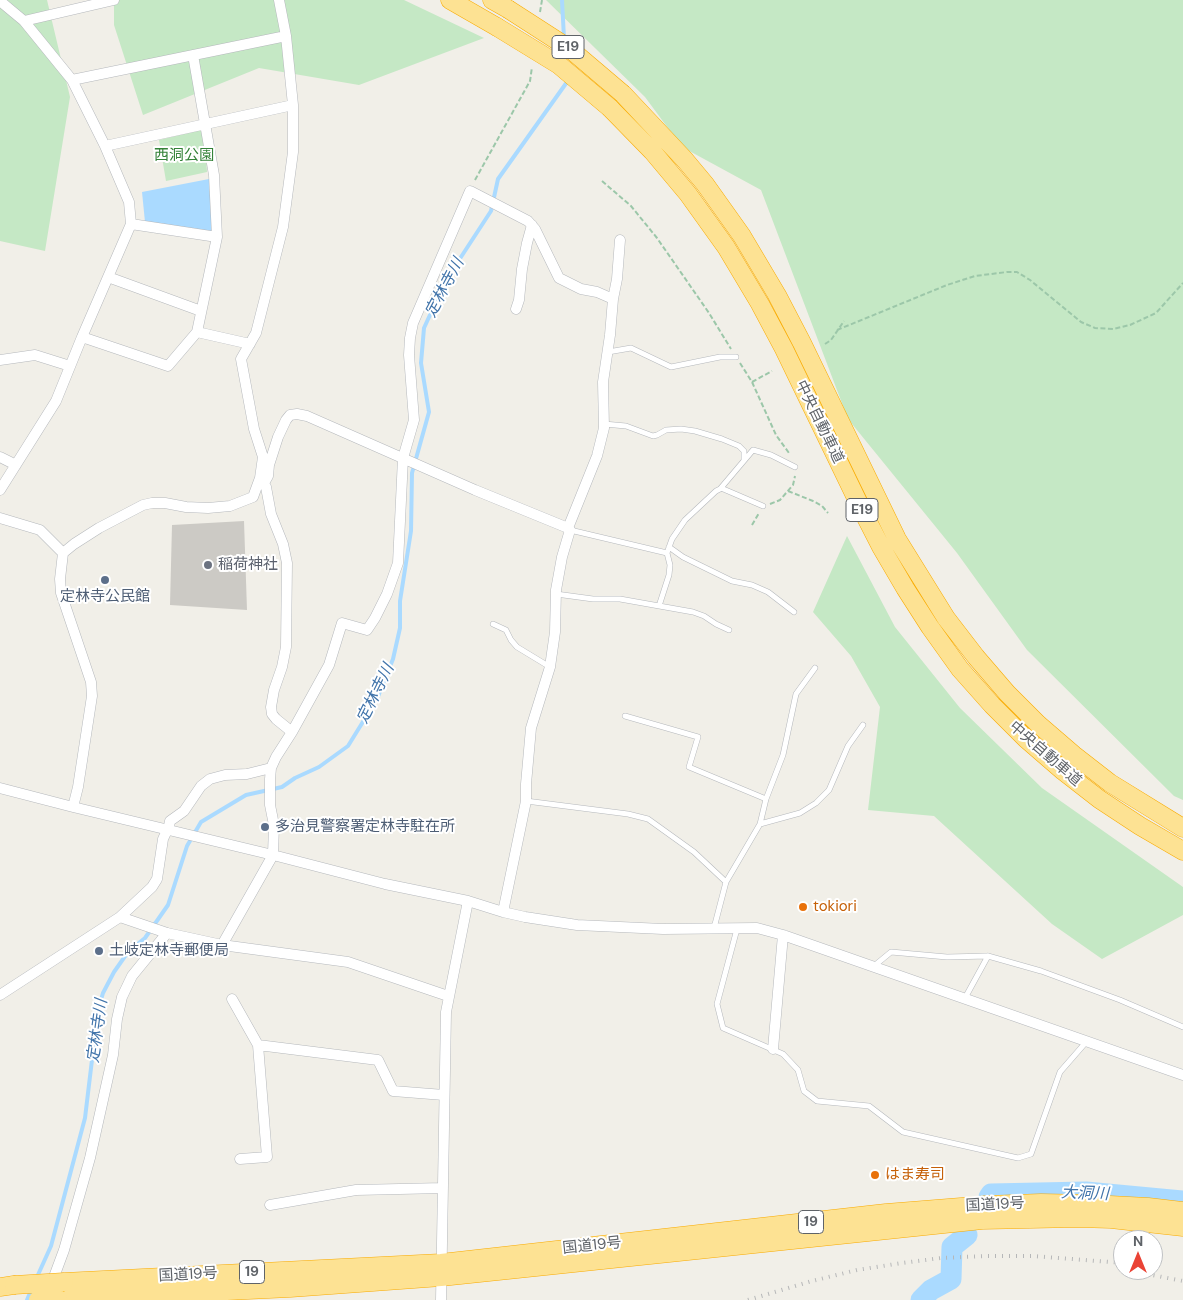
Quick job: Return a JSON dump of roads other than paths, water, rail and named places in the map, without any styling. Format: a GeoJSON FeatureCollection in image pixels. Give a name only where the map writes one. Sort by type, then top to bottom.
{"type":"FeatureCollection","features":[{"type":"Feature","properties":{"kind":"highway","name":"中央自動車道"},"geometry":{"type":"LineString","coordinates":[[450,0],[497,26],[559,65],[610,108],[652,151],[688,194],[726,246],[784,349],[860,506],[886,555],[925,619],[960,668],[992,705],[1026,739],[1063,771],[1099,799],[1183,851]]}},
{"type":"Feature","properties":{"kind":"highway","name":"中央自動車道"},"geometry":{"type":"LineString","coordinates":[[492,0],[508,8],[570,48],[623,94],[667,139],[695,172],[742,236],[777,295],[897,539],[946,618],[976,657],[1007,693],[1038,724],[1074,755],[1110,783],[1183,828]]}},
{"type":"Feature","properties":{"kind":"highway","name":"国道19号"},"geometry":{"type":"LineString","coordinates":[[38,1300],[290,1288],[886,1213],[986,1205],[1091,1204],[1183,1211]]}},
{"type":"Feature","properties":{"kind":"highway","name":"国道19号"},"geometry":{"type":"LineString","coordinates":[[7,1286],[64,1282],[441,1270],[982,1220],[1111,1219],[1183,1227]]}},
{"type":"Feature","properties":{"kind":"street"},"geometry":{"type":"LineString","coordinates":[[24,21],[114,0]]}},
{"type":"Feature","properties":{"kind":"street"},"geometry":{"type":"LineString","coordinates":[[73,807],[78,787],[91,682],[61,593],[60,579],[63,553],[99,528],[143,505],[165,503],[186,508],[230,506],[253,497],[262,480],[263,457],[254,429],[241,359],[256,333],[283,227],[294,152],[293,105],[286,36],[279,0]]}},
{"type":"Feature","properties":{"kind":"street"},"geometry":{"type":"LineString","coordinates":[[0,1],[24,21],[72,80],[105,146],[129,202],[132,224],[56,401],[0,490]]}},
{"type":"Feature","properties":{"kind":"street"},"geometry":{"type":"LineString","coordinates":[[72,80],[286,36]]}},
{"type":"Feature","properties":{"kind":"street"},"geometry":{"type":"LineString","coordinates":[[82,337],[168,366],[197,332],[217,237],[214,175],[194,55]]}},
{"type":"Feature","properties":{"kind":"street"},"geometry":{"type":"LineString","coordinates":[[105,146],[293,105]]}},
{"type":"Feature","properties":{"kind":"street"},"geometry":{"type":"LineString","coordinates":[[222,945],[273,854],[274,825],[270,805],[271,768],[276,757],[329,665],[342,622],[367,630],[387,594],[398,563],[404,458],[414,420],[408,355],[410,338],[413,323],[470,191],[522,216],[532,225],[559,278],[581,289],[597,292],[613,299]]}},
{"type":"Feature","properties":{"kind":"street"},"geometry":{"type":"LineString","coordinates":[[132,224],[217,237]]}},
{"type":"Feature","properties":{"kind":"street"},"geometry":{"type":"LineString","coordinates":[[516,309],[519,300],[522,269],[532,225]]}},
{"type":"Feature","properties":{"kind":"street"},"geometry":{"type":"LineString","coordinates":[[503,912],[526,801],[531,728],[550,667],[555,632],[556,594],[562,557],[584,485],[597,456],[604,424],[603,382],[617,279],[620,240]]}},
{"type":"Feature","properties":{"kind":"street"},"geometry":{"type":"LineString","coordinates":[[108,277],[202,311]]}},
{"type":"Feature","properties":{"kind":"street"},"geometry":{"type":"LineString","coordinates":[[197,332],[250,344]]}},
{"type":"Feature","properties":{"kind":"street"},"geometry":{"type":"LineString","coordinates":[[0,360],[35,355],[70,366]]}},
{"type":"Feature","properties":{"kind":"street"},"geometry":{"type":"LineString","coordinates":[[262,480],[268,476],[269,465],[278,437],[290,414],[297,414],[307,416],[569,529]]}},
{"type":"Feature","properties":{"kind":"street"},"geometry":{"type":"LineString","coordinates":[[0,457],[16,465]]}},
{"type":"Feature","properties":{"kind":"street"},"geometry":{"type":"LineString","coordinates":[[262,480],[266,487],[271,514],[283,544],[287,563],[286,647],[271,708],[272,714],[276,719],[292,732]]}},
{"type":"Feature","properties":{"kind":"street"},"geometry":{"type":"LineString","coordinates":[[0,518],[40,530],[63,553]]}},
{"type":"Feature","properties":{"kind":"street"},"geometry":{"type":"LineString","coordinates":[[0,995],[120,917],[152,887],[158,878],[162,839],[168,830],[170,821],[184,811],[201,786],[210,779],[225,775],[247,774],[271,768]]}},
{"type":"Feature","properties":{"kind":"street"},"geometry":{"type":"LineString","coordinates":[[0,788],[273,854],[385,884],[468,901],[503,912],[577,926],[662,930],[758,928],[874,966],[1183,1075]]}},
{"type":"Feature","properties":{"kind":"street"},"geometry":{"type":"LineString","coordinates":[[441,1300],[446,1012],[468,901]]}},
{"type":"Feature","properties":{"kind":"street"},"geometry":{"type":"LineString","coordinates":[[120,917],[167,933],[222,945],[348,962],[448,996]]}},
{"type":"Feature","properties":{"kind":"street"},"geometry":{"type":"LineString","coordinates":[[51,1299],[90,1158],[113,1055],[117,1019],[122,997],[132,976],[167,933]]}},
{"type":"Feature","properties":{"kind":"street"},"geometry":{"type":"LineString","coordinates":[[773,1049],[784,935]]}},
{"type":"Feature","properties":{"kind":"street"},"geometry":{"type":"LineString","coordinates":[[232,999],[258,1045],[268,1157],[240,1159]]}},
{"type":"Feature","properties":{"kind":"street"},"geometry":{"type":"LineString","coordinates":[[258,1045],[378,1060],[393,1091],[444,1095]]}},
{"type":"Feature","properties":{"kind":"street"},"geometry":{"type":"LineString","coordinates":[[270,1205],[356,1190],[443,1188]]}},
{"type":"Feature","properties":{"kind":"lane"},"geometry":{"type":"LineString","coordinates":[[608,352],[631,348],[671,367],[720,357],[736,357]]}},
{"type":"Feature","properties":{"kind":"lane"},"geometry":{"type":"LineString","coordinates":[[604,424],[626,426],[653,436],[666,430],[681,429],[695,431],[740,446],[744,450],[744,461]]}},
{"type":"Feature","properties":{"kind":"lane"},"geometry":{"type":"LineString","coordinates":[[659,606],[669,575],[668,550],[672,540],[685,520],[722,488],[753,450],[770,455],[795,467]]}},
{"type":"Feature","properties":{"kind":"lane"},"geometry":{"type":"LineString","coordinates":[[722,488],[763,506]]}},
{"type":"Feature","properties":{"kind":"lane"},"geometry":{"type":"LineString","coordinates":[[569,529],[668,550],[732,581],[752,585],[768,592],[794,612]]}},
{"type":"Feature","properties":{"kind":"lane"},"geometry":{"type":"LineString","coordinates":[[556,594],[593,599],[620,599],[694,612],[729,630]]}},
{"type":"Feature","properties":{"kind":"lane"},"geometry":{"type":"LineString","coordinates":[[493,624],[506,630],[517,647],[550,667]]}},
{"type":"Feature","properties":{"kind":"lane"},"geometry":{"type":"LineString","coordinates":[[714,929],[726,882],[760,824],[766,799],[783,755],[796,694],[815,668]]}},
{"type":"Feature","properties":{"kind":"lane"},"geometry":{"type":"LineString","coordinates":[[625,716],[698,737],[689,767],[766,799]]}},
{"type":"Feature","properties":{"kind":"lane"},"geometry":{"type":"LineString","coordinates":[[760,824],[800,813],[816,803],[829,790],[848,746],[863,725]]}},
{"type":"Feature","properties":{"kind":"lane"},"geometry":{"type":"LineString","coordinates":[[526,801],[628,814],[648,819],[694,852],[726,882]]}},
{"type":"Feature","properties":{"kind":"lane"},"geometry":{"type":"LineString","coordinates":[[738,929],[717,1004],[723,1028],[783,1054],[798,1070],[804,1090],[816,1101],[869,1106],[904,1132],[1018,1158],[1031,1154],[1060,1072],[1087,1041]]}},
{"type":"Feature","properties":{"kind":"lane"},"geometry":{"type":"LineString","coordinates":[[874,966],[891,952],[947,957],[988,956],[1041,971],[1120,1000],[1183,1027]]}},
{"type":"Feature","properties":{"kind":"lane"},"geometry":{"type":"LineString","coordinates":[[965,998],[988,956]]}},
{"type":"Feature","properties":{"kind":"water"},"geometry":{"type":"Polygon","coordinates":[[[209,179],[213,232],[145,222],[142,192],[209,179]]]}},
{"type":"Feature","properties":{"kind":"waterway","name":"定林寺川"},"geometry":{"type":"LineString","coordinates":[[562,0],[564,38]]}},
{"type":"Feature","properties":{"kind":"waterway","name":"定林寺川"},"geometry":{"type":"LineString","coordinates":[[37,1277],[51,1246],[85,1118],[98,1010],[103,993],[114,972],[128,952],[145,938],[168,905],[187,846],[201,822],[246,795],[282,787],[295,778],[319,767],[348,746],[377,699],[393,659],[400,628],[400,601],[411,531],[412,473],[429,412],[421,363],[424,328],[446,280],[491,211],[498,179],[567,80]]}},
{"type":"Feature","properties":{"kind":"waterway","name":"大洞川"},"geometry":{"type":"LineString","coordinates":[[989,1197],[991,1194],[1086,1192],[1183,1201]]}},
{"type":"Feature","properties":{"kind":"waterway","name":"大洞川"},"geometry":{"type":"LineString","coordinates":[[921,1300],[931,1290],[951,1279],[952,1247],[967,1235]]}},
{"type":"Feature","properties":{"kind":"waterway","name":"定林寺川"},"geometry":{"type":"LineString","coordinates":[[27,1300],[32,1288]]}},
{"type":"Feature","properties":{"kind":"railway"},"geometry":{"type":"LineString","coordinates":[[748,1300],[857,1270],[941,1258],[1033,1256],[1113,1262]]}},
{"type":"Feature","properties":{"kind":"railway"},"geometry":{"type":"LineString","coordinates":[[1163,1277],[1183,1281]]}},
{"type":"Feature","properties":{"kind":"place","name":"稲荷神社"},"geometry":{"type":"Point","coordinates":[208,565]}},
{"type":"Feature","properties":{"kind":"place","name":"定林寺公民館"},"geometry":{"type":"Point","coordinates":[105,580]}},
{"type":"Feature","properties":{"kind":"place","name":"多治見警察署定林寺駐在所"},"geometry":{"type":"Point","coordinates":[265,827]}},
{"type":"Feature","properties":{"kind":"place","name":"tokiori"},"geometry":{"type":"Point","coordinates":[803,907]}},
{"type":"Feature","properties":{"kind":"place","name":"土岐定林寺郵便局"},"geometry":{"type":"Point","coordinates":[99,951]}},
{"type":"Feature","properties":{"kind":"place","name":"はま寿司"},"geometry":{"type":"Point","coordinates":[875,1175]}},
{"type":"Feature","properties":{"kind":"park label","name":"西洞公園"},"geometry":{"type":"Point","coordinates":[184,156]}}]}
